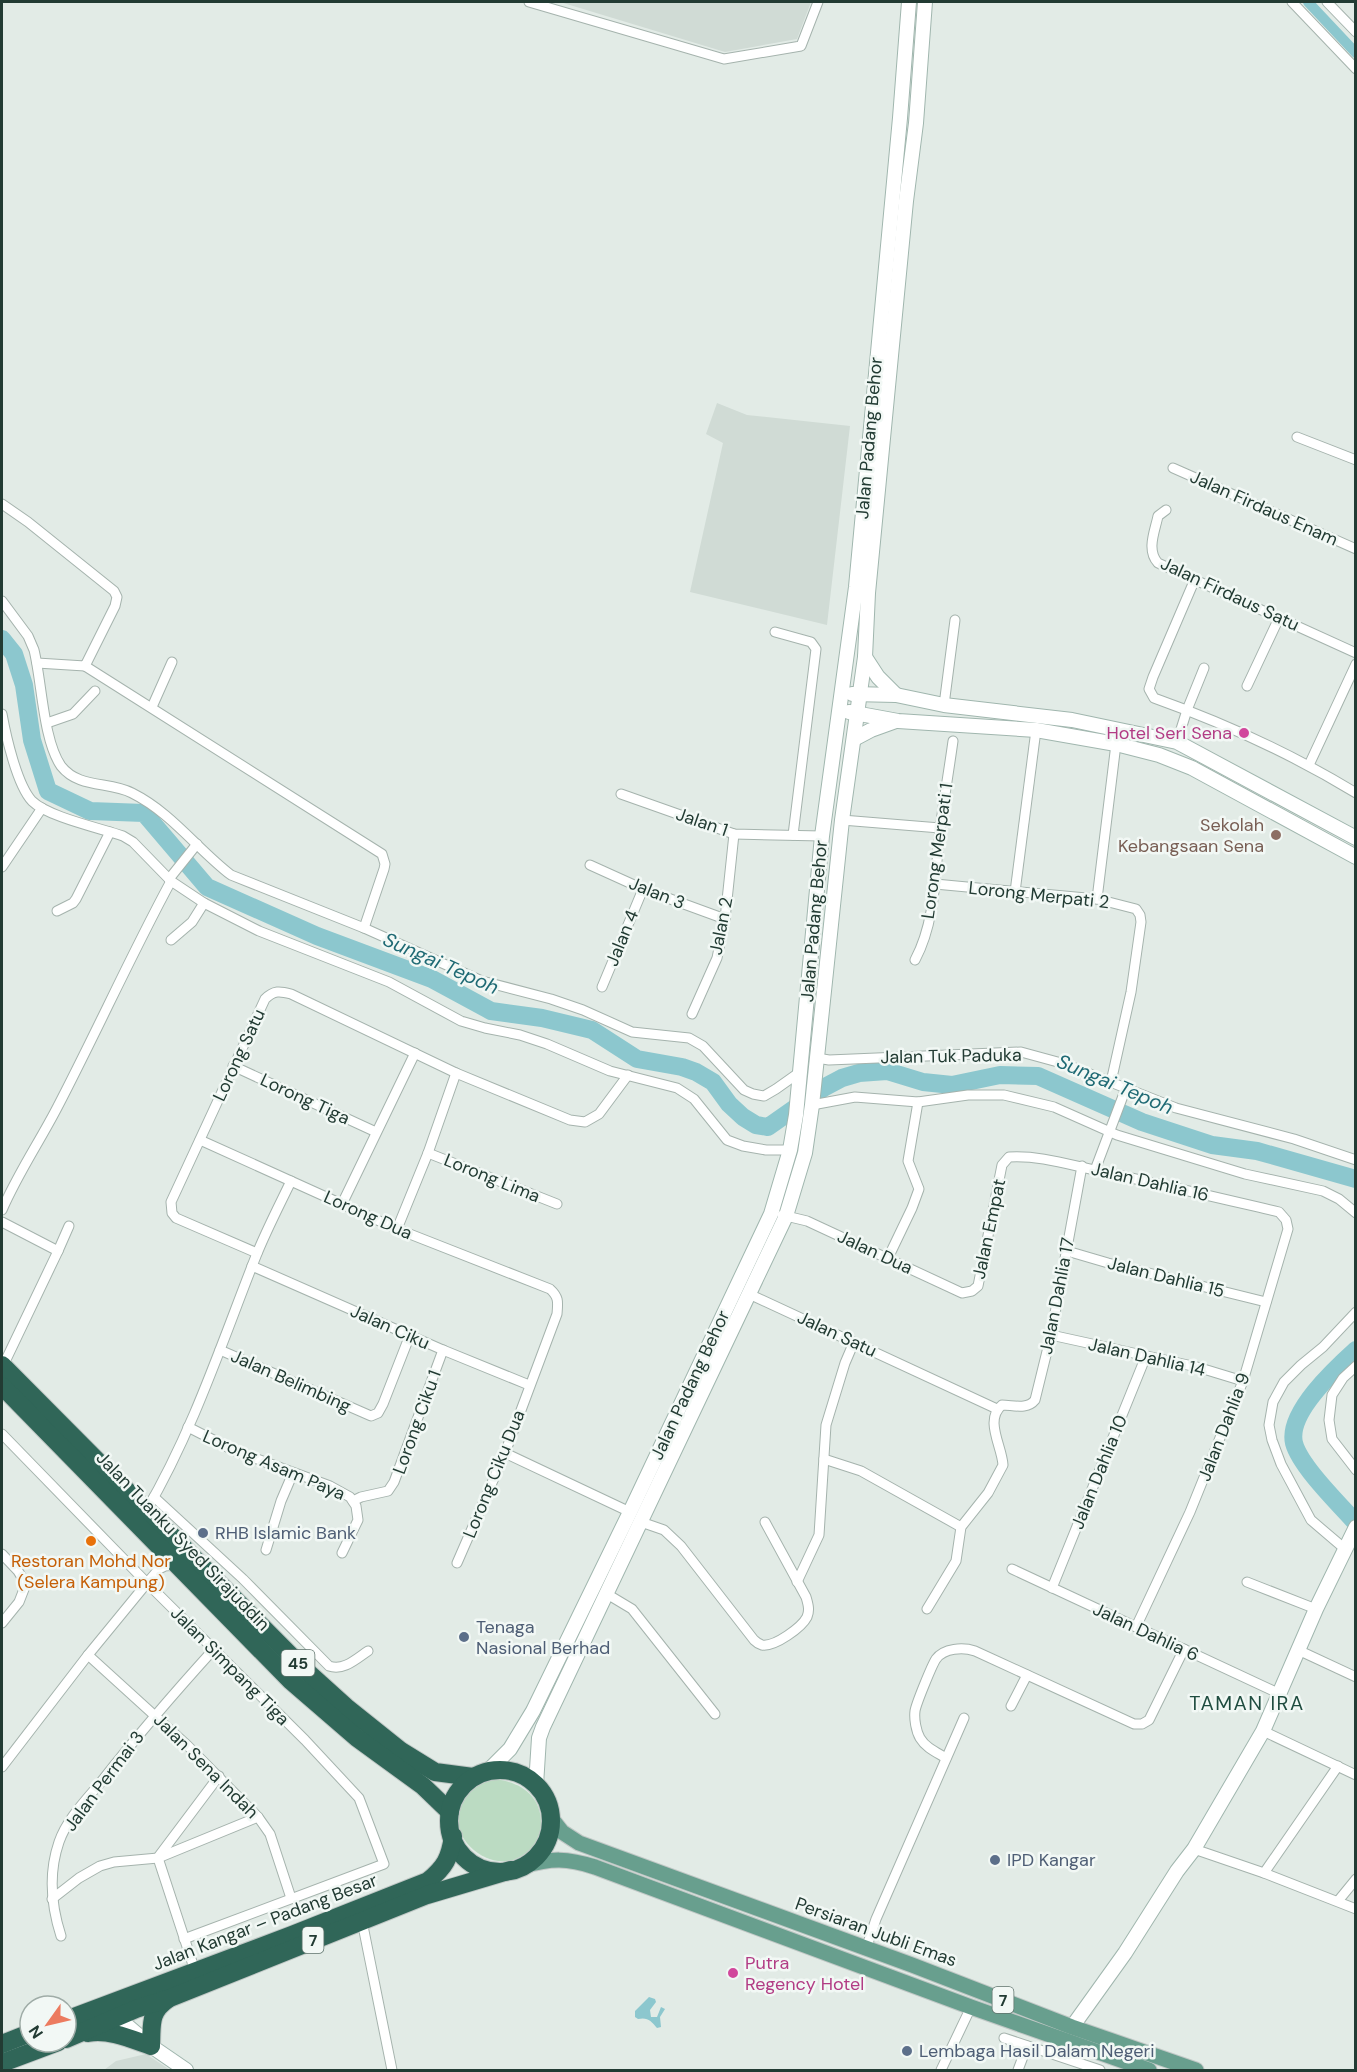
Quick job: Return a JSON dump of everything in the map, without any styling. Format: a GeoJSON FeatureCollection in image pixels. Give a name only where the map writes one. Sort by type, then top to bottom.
{"type":"FeatureCollection","features":[{"type":"Feature","properties":{"kind":"highway","name":"Jalan Tuanku Syed Sirajuddin"},"geometry":{"type":"LineString","coordinates":[[3,1374],[346,1707],[401,1751],[435,1772],[480,1775]]}},
{"type":"Feature","properties":{"kind":"highway","name":"Jalan Tuanku Syed Sirajuddin"},"geometry":{"type":"LineString","coordinates":[[146,1511],[177,1565],[291,1681],[357,1738],[423,1786],[450,1812]]}},
{"type":"Feature","properties":{"kind":"highway"},"geometry":{"type":"LineString","coordinates":[[450,1812],[458,1792],[480,1775],[505,1770],[522,1775],[536,1785]]}},
{"type":"Feature","properties":{"kind":"highway","name":"7"},"geometry":{"type":"LineString","coordinates":[[450,1812],[450,1828],[462,1854],[473,1863],[491,1870],[517,1868],[539,1854],[550,1828],[551,1818],[548,1804],[536,1785]]}},
{"type":"Feature","properties":{"kind":"highway","name":"Jalan Kangar – Padang Besar"},"geometry":{"type":"LineString","coordinates":[[78,2016],[428,1881],[441,1870],[451,1853],[453,1836]]}},
{"type":"Feature","properties":{"kind":"highway","name":"Jalan Kangar – Padang Besar"},"geometry":{"type":"LineString","coordinates":[[78,2034],[427,1895],[517,1868]]}},
{"type":"Feature","properties":{"kind":"highway"},"geometry":{"type":"LineString","coordinates":[[89,2012],[117,2017],[118,2011],[135,1995]]}},
{"type":"Feature","properties":{"kind":"highway"},"geometry":{"type":"LineString","coordinates":[[78,2035],[95,2031],[151,2046],[153,2016],[158,2006],[170,1998]]}},
{"type":"Feature","properties":{"kind":"highway"},"geometry":{"type":"LineString","coordinates":[[2,2044],[18,2038]]}},
{"type":"Feature","properties":{"kind":"highway"},"geometry":{"type":"LineString","coordinates":[[2,2063],[26,2054]]}},
{"type":"Feature","properties":{"kind":"main road","name":"Jalan Padang Behor"},"geometry":{"type":"LineString","coordinates":[[480,1775],[510,1749],[533,1711],[771,1214],[790,1150],[800,1076],[822,836],[856,587],[909,2]]}},
{"type":"Feature","properties":{"kind":"main road","name":"Jalan Padang Behor"},"geometry":{"type":"LineString","coordinates":[[536,1785],[539,1738],[543,1727],[786,1216],[805,1153],[842,820],[865,657],[868,593],[903,224],[916,123],[925,2]]}},
{"type":"Feature","properties":{"kind":"main road"},"geometry":{"type":"LineString","coordinates":[[865,657],[878,677],[896,695]]}},
{"type":"Feature","properties":{"kind":"main road"},"geometry":{"type":"LineString","coordinates":[[841,693],[896,695],[944,705],[1072,720],[1177,742],[1356,838]]}},
{"type":"Feature","properties":{"kind":"main road"},"geometry":{"type":"LineString","coordinates":[[839,711],[898,721],[1036,730],[1116,744],[1159,755],[1192,768],[1356,857]]}},
{"type":"Feature","properties":{"kind":"main road"},"geometry":{"type":"LineString","coordinates":[[854,740],[871,730],[898,721]]}},
{"type":"Feature","properties":{"kind":"main road"},"geometry":{"type":"LineString","coordinates":[[1072,2027],[1125,1953],[1194,1849],[1263,1731],[1316,1609],[1350,1538]]}},
{"type":"Feature","properties":{"kind":"main road","name":"Persiaran Jubli Emas"},"geometry":{"type":"LineString","coordinates":[[551,1818],[561,1833],[579,1843],[1072,2027],[1196,2070]]}},
{"type":"Feature","properties":{"kind":"main road","name":"Persiaran Jubli Emas"},"geometry":{"type":"LineString","coordinates":[[517,1868],[551,1859],[568,1859],[579,1862],[971,2007],[1149,2070]]}},
{"type":"Feature","properties":{"kind":"main road"},"geometry":{"type":"LineString","coordinates":[[806,1946],[811,1929]]}},
{"type":"Feature","properties":{"kind":"main road"},"geometry":{"type":"LineString","coordinates":[[117,2017],[151,2046],[186,2070]]}},
{"type":"Feature","properties":{"kind":"street"},"geometry":{"type":"LineString","coordinates":[[530,2],[724,59],[801,46],[818,2]]}},
{"type":"Feature","properties":{"kind":"street"},"geometry":{"type":"LineString","coordinates":[[1292,2],[1356,69]]}},
{"type":"Feature","properties":{"kind":"street"},"geometry":{"type":"LineString","coordinates":[[1328,2],[1356,32]]}},
{"type":"Feature","properties":{"kind":"street"},"geometry":{"type":"LineString","coordinates":[[1297,437],[1356,460]]}},
{"type":"Feature","properties":{"kind":"street","name":"Jalan Firdaus Enam"},"geometry":{"type":"LineString","coordinates":[[1173,468],[1356,549]]}},
{"type":"Feature","properties":{"kind":"street"},"geometry":{"type":"LineString","coordinates":[[2,504],[114,591],[117,597],[115,606],[85,666]]}},
{"type":"Feature","properties":{"kind":"street","name":"Jalan Firdaus Satu"},"geometry":{"type":"LineString","coordinates":[[1166,510],[1158,516],[1151,548],[1152,556],[1158,563],[1356,653]]}},
{"type":"Feature","properties":{"kind":"street"},"geometry":{"type":"LineString","coordinates":[[1195,579],[1149,689],[1154,698],[1187,710],[1309,765],[1356,793]]}},
{"type":"Feature","properties":{"kind":"street"},"geometry":{"type":"LineString","coordinates":[[2,601],[28,636],[37,663],[47,723],[56,756],[69,774],[81,782],[120,789],[138,796],[169,817],[194,848],[231,875],[364,928],[482,981],[584,1010],[632,1032],[689,1038],[703,1046],[744,1090],[753,1094],[764,1096],[800,1076]]}},
{"type":"Feature","properties":{"kind":"street"},"geometry":{"type":"LineString","coordinates":[[1247,686],[1279,618]]}},
{"type":"Feature","properties":{"kind":"street"},"geometry":{"type":"LineString","coordinates":[[944,705],[955,620]]}},
{"type":"Feature","properties":{"kind":"street"},"geometry":{"type":"LineString","coordinates":[[775,632],[811,642],[816,649],[793,835]]}},
{"type":"Feature","properties":{"kind":"street"},"geometry":{"type":"LineString","coordinates":[[152,707],[172,662]]}},
{"type":"Feature","properties":{"kind":"street"},"geometry":{"type":"LineString","coordinates":[[37,663],[85,666],[382,854],[384,869],[364,928]]}},
{"type":"Feature","properties":{"kind":"street"},"geometry":{"type":"LineString","coordinates":[[1309,765],[1356,664]]}},
{"type":"Feature","properties":{"kind":"street"},"geometry":{"type":"LineString","coordinates":[[1177,742],[1204,668]]}},
{"type":"Feature","properties":{"kind":"street"},"geometry":{"type":"LineString","coordinates":[[47,723],[73,714],[95,691]]}},
{"type":"Feature","properties":{"kind":"street"},"geometry":{"type":"LineString","coordinates":[[2,714],[24,789],[32,802],[54,814],[123,836],[204,903],[259,931],[389,982],[461,1021],[520,1035],[610,1071],[677,1088],[694,1099],[728,1140],[743,1146],[766,1150],[790,1150]]}},
{"type":"Feature","properties":{"kind":"street"},"geometry":{"type":"LineString","coordinates":[[1015,892],[1036,730]]}},
{"type":"Feature","properties":{"kind":"street","name":"Lorong Merpati 1"},"geometry":{"type":"LineString","coordinates":[[915,960],[924,944],[935,884],[940,828],[953,741]]}},
{"type":"Feature","properties":{"kind":"street"},"geometry":{"type":"LineString","coordinates":[[1097,899],[1116,744]]}},
{"type":"Feature","properties":{"kind":"street","name":"Jalan 1"},"geometry":{"type":"LineString","coordinates":[[621,794],[734,834],[822,836]]}},
{"type":"Feature","properties":{"kind":"street"},"geometry":{"type":"LineString","coordinates":[[2,867],[42,808]]}},
{"type":"Feature","properties":{"kind":"street"},"geometry":{"type":"LineString","coordinates":[[842,820],[940,828]]}},
{"type":"Feature","properties":{"kind":"street"},"geometry":{"type":"LineString","coordinates":[[57,911],[76,899],[110,832]]}},
{"type":"Feature","properties":{"kind":"street","name":"Jalan 2"},"geometry":{"type":"LineString","coordinates":[[692,1014],[717,958],[725,919],[734,834]]}},
{"type":"Feature","properties":{"kind":"street"},"geometry":{"type":"LineString","coordinates":[[2,1210],[13,1184],[57,1108],[171,878],[194,848]]}},
{"type":"Feature","properties":{"kind":"street","name":"Jalan 3"},"geometry":{"type":"LineString","coordinates":[[590,865],[642,889],[725,919]]}},
{"type":"Feature","properties":{"kind":"street","name":"Lorong Merpati 2"},"geometry":{"type":"LineString","coordinates":[[935,884],[1097,899],[1136,909],[1140,915],[1131,992],[1110,1082]]}},
{"type":"Feature","properties":{"kind":"street","name":"Jalan 4"},"geometry":{"type":"LineString","coordinates":[[602,987],[642,889]]}},
{"type":"Feature","properties":{"kind":"street"},"geometry":{"type":"LineString","coordinates":[[171,940],[192,922],[204,903]]}},
{"type":"Feature","properties":{"kind":"street","name":"Lorong Satu"},"geometry":{"type":"LineString","coordinates":[[257,1253],[176,1218],[172,1213],[171,1202],[265,999],[276,991],[291,994],[456,1073],[570,1120],[585,1122],[599,1114],[628,1075]]}},
{"type":"Feature","properties":{"kind":"street","name":"Jalan Tuk Paduka"},"geometry":{"type":"LineString","coordinates":[[816,1062],[1021,1052],[1065,1064],[1110,1082],[1124,1093],[1294,1139],[1356,1160]]}},
{"type":"Feature","properties":{"kind":"street"},"geometry":{"type":"LineString","coordinates":[[342,1204],[415,1053]]}},
{"type":"Feature","properties":{"kind":"street","name":"Lorong Tiga"},"geometry":{"type":"LineString","coordinates":[[233,1066],[376,1132]]}},
{"type":"Feature","properties":{"kind":"street"},"geometry":{"type":"LineString","coordinates":[[397,1229],[428,1153],[456,1073]]}},
{"type":"Feature","properties":{"kind":"street"},"geometry":{"type":"LineString","coordinates":[[1095,1170],[1124,1093]]}},
{"type":"Feature","properties":{"kind":"street"},"geometry":{"type":"LineString","coordinates":[[812,1104],[855,1097],[918,1102],[969,1095],[1004,1095],[1054,1107],[1109,1133],[1245,1174],[1323,1191],[1339,1199],[1356,1212]]}},
{"type":"Feature","properties":{"kind":"street"},"geometry":{"type":"LineString","coordinates":[[888,1258],[912,1208],[918,1189],[909,1161],[918,1102]]}},
{"type":"Feature","properties":{"kind":"street","name":"Lorong Dua"},"geometry":{"type":"LineString","coordinates":[[200,1140],[397,1229],[539,1284]]}},
{"type":"Feature","properties":{"kind":"street","name":"Lorong Lima"},"geometry":{"type":"LineString","coordinates":[[428,1153],[556,1204]]}},
{"type":"Feature","properties":{"kind":"street","name":"Jalan Dahlia 16"},"geometry":{"type":"LineString","coordinates":[[1009,1157],[1020,1156],[1082,1166],[1279,1212],[1286,1220]]}},
{"type":"Feature","properties":{"kind":"street","name":"Jalan Empat"},"geometry":{"type":"LineString","coordinates":[[962,1293],[972,1291],[978,1286],[1002,1165],[1009,1157]]}},
{"type":"Feature","properties":{"kind":"street","name":"Jalan Dahlia 17"},"geometry":{"type":"LineString","coordinates":[[997,1409],[1002,1405],[1031,1405],[1035,1400],[1051,1335],[1082,1166]]}},
{"type":"Feature","properties":{"kind":"street"},"geometry":{"type":"LineString","coordinates":[[291,1181],[257,1253],[188,1427],[146,1511],[243,1579],[329,1666],[338,1669],[346,1666],[368,1651]]}},
{"type":"Feature","properties":{"kind":"street","name":"Jalan Dua"},"geometry":{"type":"LineString","coordinates":[[771,1214],[807,1221],[962,1293]]}},
{"type":"Feature","properties":{"kind":"street","name":"Jalan Dahlia 9"},"geometry":{"type":"LineString","coordinates":[[1136,1627],[1190,1512],[1243,1381],[1288,1229],[1286,1220]]}},
{"type":"Feature","properties":{"kind":"street"},"geometry":{"type":"LineString","coordinates":[[2,1222],[58,1251]]}},
{"type":"Feature","properties":{"kind":"street"},"geometry":{"type":"LineString","coordinates":[[3,1374],[69,1226]]}},
{"type":"Feature","properties":{"kind":"street","name":"Jalan Dahlia 15"},"geometry":{"type":"LineString","coordinates":[[1067,1251],[1266,1302]]}},
{"type":"Feature","properties":{"kind":"street","name":"Jalan Ciku"},"geometry":{"type":"LineString","coordinates":[[252,1266],[529,1385]]}},
{"type":"Feature","properties":{"kind":"street","name":"Lorong Ciku Dua"},"geometry":{"type":"LineString","coordinates":[[457,1563],[505,1453],[557,1314],[557,1295],[539,1284]]}},
{"type":"Feature","properties":{"kind":"street","name":"Jalan Satu"},"geometry":{"type":"LineString","coordinates":[[749,1294],[997,1409]]}},
{"type":"Feature","properties":{"kind":"street"},"geometry":{"type":"LineString","coordinates":[[1350,1538],[1311,1520],[1281,1464],[1269,1425],[1273,1402],[1284,1382],[1300,1365],[1323,1347],[1356,1311]]}},
{"type":"Feature","properties":{"kind":"street","name":"Jalan Belimbing"},"geometry":{"type":"LineString","coordinates":[[220,1350],[371,1416],[378,1413],[410,1335]]}},
{"type":"Feature","properties":{"kind":"street","name":"Jalan Dahlia 14"},"geometry":{"type":"LineString","coordinates":[[1051,1335],[1197,1367],[1243,1381]]}},
{"type":"Feature","properties":{"kind":"street"},"geometry":{"type":"LineString","coordinates":[[797,1582],[819,1535],[826,1425],[845,1363],[854,1342]]}},
{"type":"Feature","properties":{"kind":"street","name":"Lorong Ciku 1"},"geometry":{"type":"LineString","coordinates":[[354,1504],[361,1497],[388,1491],[394,1482],[443,1350]]}},
{"type":"Feature","properties":{"kind":"street","name":"Jalan Dahlia 10"},"geometry":{"type":"LineString","coordinates":[[1052,1588],[1146,1356]]}},
{"type":"Feature","properties":{"kind":"street"},"geometry":{"type":"LineString","coordinates":[[1356,1366],[1343,1378],[1332,1395],[1329,1420],[1332,1438],[1356,1470]]}},
{"type":"Feature","properties":{"kind":"street"},"geometry":{"type":"LineString","coordinates":[[927,1609],[956,1561],[961,1527],[988,1493],[1004,1465],[994,1429],[997,1409]]}},
{"type":"Feature","properties":{"kind":"street","name":"Lorong Asam Paya"},"geometry":{"type":"LineString","coordinates":[[188,1427],[233,1450],[330,1486],[350,1497],[354,1504]]}},
{"type":"Feature","properties":{"kind":"street","name":"Jalan Simpang Tiga"},"geometry":{"type":"LineString","coordinates":[[2,1434],[147,1583],[305,1740],[359,1798],[384,1864],[291,1898]]}},
{"type":"Feature","properties":{"kind":"street"},"geometry":{"type":"LineString","coordinates":[[505,1453],[630,1512]]}},
{"type":"Feature","properties":{"kind":"street"},"geometry":{"type":"LineString","coordinates":[[824,1459],[861,1472],[961,1527]]}},
{"type":"Feature","properties":{"kind":"street"},"geometry":{"type":"LineString","coordinates":[[266,1550],[281,1501],[294,1473]]}},
{"type":"Feature","properties":{"kind":"street"},"geometry":{"type":"LineString","coordinates":[[342,1554],[358,1521],[354,1504]]}},
{"type":"Feature","properties":{"kind":"street"},"geometry":{"type":"LineString","coordinates":[[641,1522],[664,1530],[681,1546],[753,1640],[763,1645],[787,1636],[807,1617],[809,1609],[806,1597],[765,1522]]}},
{"type":"Feature","properties":{"kind":"street"},"geometry":{"type":"LineString","coordinates":[[2,1554],[27,1584],[19,1602],[2,1623]]}},
{"type":"Feature","properties":{"kind":"street"},"geometry":{"type":"LineString","coordinates":[[2,1767],[88,1654],[159,1569],[177,1565]]}},
{"type":"Feature","properties":{"kind":"street","name":"Jalan Dahlia 6"},"geometry":{"type":"LineString","coordinates":[[1012,1569],[1280,1695]]}},
{"type":"Feature","properties":{"kind":"street"},"geometry":{"type":"LineString","coordinates":[[1247,1582],[1316,1609]]}},
{"type":"Feature","properties":{"kind":"street"},"geometry":{"type":"LineString","coordinates":[[607,1594],[632,1609],[715,1714]]}},
{"type":"Feature","properties":{"kind":"street"},"geometry":{"type":"LineString","coordinates":[[256,1621],[270,1607]]}},
{"type":"Feature","properties":{"kind":"street"},"geometry":{"type":"LineString","coordinates":[[946,1758],[929,1748],[920,1737],[915,1719],[915,1709],[937,1658],[945,1653],[967,1648],[1134,1724],[1142,1724],[1149,1720],[1184,1649]]}},
{"type":"Feature","properties":{"kind":"street","name":"Jalan Permai 3"},"geometry":{"type":"LineString","coordinates":[[61,1936],[53,1912],[51,1874],[60,1841],[71,1820],[154,1715],[214,1649]]}},
{"type":"Feature","properties":{"kind":"street"},"geometry":{"type":"LineString","coordinates":[[1298,1650],[1356,1677]]}},
{"type":"Feature","properties":{"kind":"street","name":"Jalan Sena Indah"},"geometry":{"type":"LineString","coordinates":[[88,1654],[219,1776],[258,1817],[270,1834],[291,1898]]}},
{"type":"Feature","properties":{"kind":"street"},"geometry":{"type":"LineString","coordinates":[[1011,1706],[1027,1675]]}},
{"type":"Feature","properties":{"kind":"street"},"geometry":{"type":"LineString","coordinates":[[866,1949],[876,1919],[964,1718]]}},
{"type":"Feature","properties":{"kind":"street"},"geometry":{"type":"LineString","coordinates":[[1263,1731],[1356,1775]]}},
{"type":"Feature","properties":{"kind":"street"},"geometry":{"type":"LineString","coordinates":[[1264,1873],[1338,1766]]}},
{"type":"Feature","properties":{"kind":"street"},"geometry":{"type":"LineString","coordinates":[[158,1858],[219,1776]]}},
{"type":"Feature","properties":{"kind":"street"},"geometry":{"type":"LineString","coordinates":[[52,1899],[79,1878],[100,1866],[114,1862],[158,1858],[258,1817]]}},
{"type":"Feature","properties":{"kind":"street"},"geometry":{"type":"LineString","coordinates":[[1194,1849],[1264,1873],[1356,1909]]}},
{"type":"Feature","properties":{"kind":"street"},"geometry":{"type":"LineString","coordinates":[[158,1858],[195,1971]]}},
{"type":"Feature","properties":{"kind":"street"},"geometry":{"type":"LineString","coordinates":[[1338,1901],[1356,1879]]}},
{"type":"Feature","properties":{"kind":"street"},"geometry":{"type":"LineString","coordinates":[[184,1939],[291,1898]]}},
{"type":"Feature","properties":{"kind":"street"},"geometry":{"type":"LineString","coordinates":[[362,1921],[392,2070]]}},
{"type":"Feature","properties":{"kind":"street"},"geometry":{"type":"LineString","coordinates":[[941,2070],[971,2007]]}},
{"type":"Feature","properties":{"kind":"street"},"geometry":{"type":"LineString","coordinates":[[1004,2038],[1100,2070]]}},
{"type":"Feature","properties":{"kind":"street"},"geometry":{"type":"LineString","coordinates":[[1018,2070],[1027,2046]]}},
{"type":"Feature","properties":{"kind":"shaded area"},"geometry":{"type":"Polygon","coordinates":[[[560,2],[811,2],[797,39],[725,52],[560,2]]]}},
{"type":"Feature","properties":{"kind":"shaded area"},"geometry":{"type":"Polygon","coordinates":[[[717,403],[747,415],[850,426],[827,625],[690,592],[723,443],[706,434],[717,403]]]}},
{"type":"Feature","properties":{"kind":"shaded area"},"geometry":{"type":"Polygon","coordinates":[[[146,2054],[170,2070],[104,2070],[116,2061],[146,2054]]]}},
{"type":"Feature","properties":{"kind":"green space"},"geometry":{"type":"Polygon","coordinates":[[[488,1779],[517,1785],[532,1796],[537,1803],[541,1823],[539,1835],[534,1845],[517,1859],[498,1861],[481,1855],[466,1842],[458,1826],[457,1809],[466,1792],[488,1779]]]}},
{"type":"Feature","properties":{"kind":"water"},"geometry":{"type":"Polygon","coordinates":[[[649,1997],[655,1999],[656,2002],[650,2010],[651,2017],[657,2017],[661,2007],[665,2009],[660,2017],[661,2027],[657,2028],[649,2020],[635,2017],[635,2011],[649,1997]]]}},
{"type":"Feature","properties":{"kind":"waterway"},"geometry":{"type":"LineString","coordinates":[[1308,2],[1356,53]]}},
{"type":"Feature","properties":{"kind":"waterway","name":"Sungai Tepoh"},"geometry":{"type":"LineString","coordinates":[[2,639],[14,654],[24,685],[32,740],[48,791],[90,811],[144,813],[207,887],[317,936],[432,979],[491,1011],[542,1018],[592,1030],[637,1059],[682,1067],[696,1072],[713,1082],[729,1104],[756,1125],[768,1127],[825,1087],[842,1078],[859,1073],[887,1071],[923,1082],[952,1085],[1000,1075],[1038,1076],[1142,1122],[1212,1145],[1257,1151],[1356,1179]]}},
{"type":"Feature","properties":{"kind":"waterway","name":"Sungai Tepoh"},"geometry":{"type":"LineString","coordinates":[[1356,1350],[1326,1379],[1305,1405],[1294,1431],[1294,1443],[1304,1463],[1356,1523]]}},
{"type":"Feature","properties":{"kind":"place","name":"Hotel Seri Sena"},"geometry":{"type":"Point","coordinates":[1244,733]}},
{"type":"Feature","properties":{"kind":"place","name":"Sekolah Kebangsaan Sena"},"geometry":{"type":"Point","coordinates":[1276,835]}},
{"type":"Feature","properties":{"kind":"place","name":"RHB Islamic Bank"},"geometry":{"type":"Point","coordinates":[203,1533]}},
{"type":"Feature","properties":{"kind":"place","name":"Restoran Mohd Nor (Selera Kampung)"},"geometry":{"type":"Point","coordinates":[91,1541]}},
{"type":"Feature","properties":{"kind":"place","name":"Tenaga Nasional Berhad"},"geometry":{"type":"Point","coordinates":[464,1637]}},
{"type":"Feature","properties":{"kind":"place","name":"IPD Kangar"},"geometry":{"type":"Point","coordinates":[995,1860]}},
{"type":"Feature","properties":{"kind":"place","name":"Putra Regency Hotel"},"geometry":{"type":"Point","coordinates":[733,1973]}},
{"type":"Feature","properties":{"kind":"place","name":"Lembaga Hasil Dalam Negeri"},"geometry":{"type":"Point","coordinates":[907,2051]}},
{"type":"Feature","properties":{"kind":"district","name":"TAMAN IRA"},"geometry":{"type":"Point","coordinates":[1247,1703]}}]}
